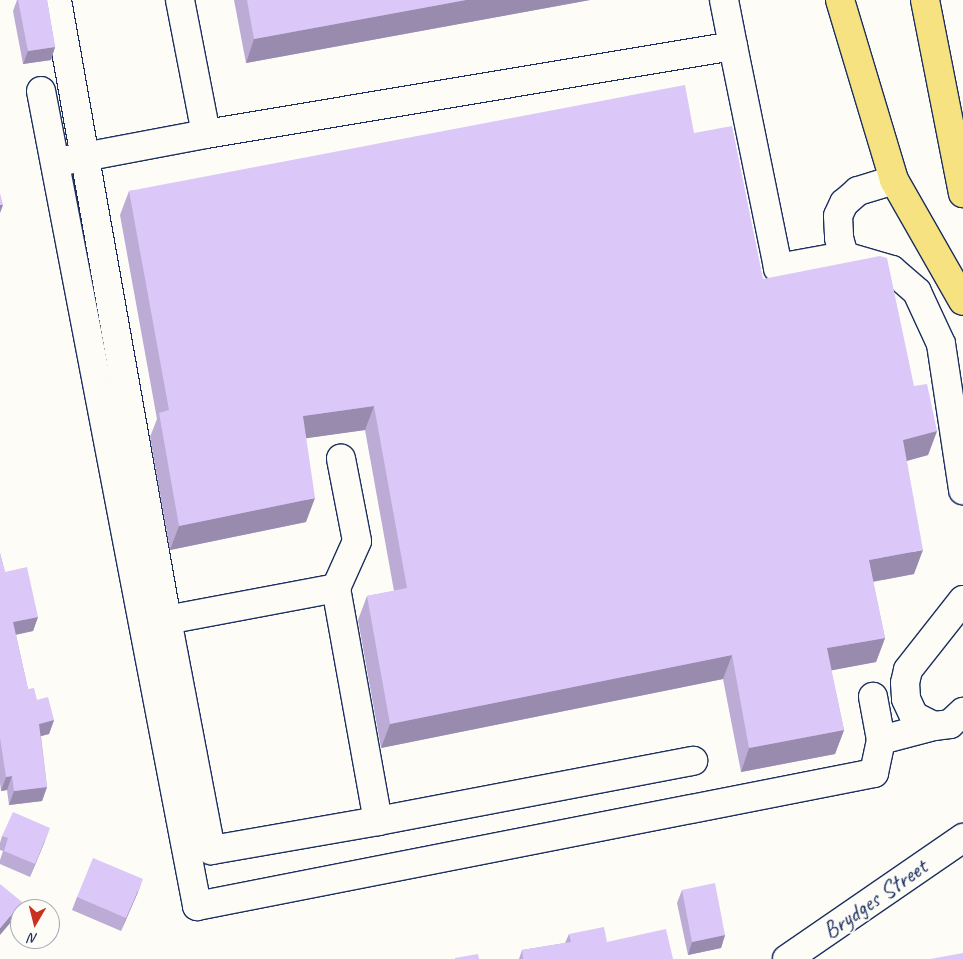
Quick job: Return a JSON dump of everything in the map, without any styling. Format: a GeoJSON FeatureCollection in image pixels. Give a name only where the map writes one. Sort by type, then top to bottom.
{"type":"FeatureCollection","features":[{"type":"Feature","properties":{"kind":"main road"},"geometry":{"type":"LineString","coordinates":[[840,0],[894,180],[963,301]]}},
{"type":"Feature","properties":{"kind":"main road"},"geometry":{"type":"LineString","coordinates":[[925,0],[963,192]]}},
{"type":"Feature","properties":{"kind":"street"},"geometry":{"type":"LineString","coordinates":[[58,0],[167,620],[212,850],[378,822],[693,761]]}},
{"type":"Feature","properties":{"kind":"street"},"geometry":{"type":"LineString","coordinates":[[180,0],[206,134]]}},
{"type":"Feature","properties":{"kind":"street"},"geometry":{"type":"LineString","coordinates":[[724,0],[776,260],[842,247],[892,270],[917,292],[941,344],[963,490]]}},
{"type":"Feature","properties":{"kind":"street"},"geometry":{"type":"LineString","coordinates":[[55,162],[85,158],[206,134],[733,46]]}},
{"type":"Feature","properties":{"kind":"street"},"geometry":{"type":"LineString","coordinates":[[41,91],[196,906],[874,773],[881,740],[873,697]]}},
{"type":"Feature","properties":{"kind":"street"},"geometry":{"type":"LineString","coordinates":[[842,247],[838,216],[844,203],[858,191],[894,180]]}},
{"type":"Feature","properties":{"kind":"street"},"geometry":{"type":"LineString","coordinates":[[341,459],[357,542],[336,588],[378,822]]}},
{"type":"Feature","properties":{"kind":"street"},"geometry":{"type":"LineString","coordinates":[[167,620],[336,588]]}},
{"type":"Feature","properties":{"kind":"street"},"geometry":{"type":"LineString","coordinates":[[934,726],[914,716],[906,699],[905,683],[908,670],[963,600]]}},
{"type":"Feature","properties":{"kind":"street"},"geometry":{"type":"LineString","coordinates":[[881,740],[934,726],[950,724],[963,712]]}},
{"type":"Feature","properties":{"kind":"street","name":"Brydges Street"},"geometry":{"type":"LineString","coordinates":[[787,959],[963,838]]}},
{"type":"Feature","properties":{"kind":"building"},"geometry":{"type":"Polygon","coordinates":[[[18,0],[47,0],[55,47],[28,51],[18,0]]]}},
{"type":"Feature","properties":{"kind":"building"},"geometry":{"type":"Polygon","coordinates":[[[247,0],[466,0],[254,39],[247,0]]]}},
{"type":"Feature","properties":{"kind":"building"},"geometry":{"type":"Polygon","coordinates":[[[685,85],[694,133],[732,126],[763,279],[880,256],[887,258],[914,386],[927,384],[937,431],[903,440],[923,550],[869,560],[885,638],[827,648],[844,730],[749,748],[732,655],[390,724],[367,596],[407,588],[374,406],[303,416],[315,498],[179,526],[159,413],[169,410],[129,191],[685,85]]]}},
{"type":"Feature","properties":{"kind":"building"},"geometry":{"type":"Polygon","coordinates":[[[0,193],[3,205],[0,205],[0,193]]]}},
{"type":"Feature","properties":{"kind":"building"},"geometry":{"type":"Polygon","coordinates":[[[0,553],[5,572],[27,567],[38,617],[13,622],[28,689],[34,688],[37,700],[48,697],[54,720],[39,724],[47,787],[14,791],[12,776],[6,777],[0,738],[0,553]]]}},
{"type":"Feature","properties":{"kind":"building"},"geometry":{"type":"Polygon","coordinates":[[[13,812],[50,828],[35,864],[4,851],[8,838],[2,836],[13,812]]]}},
{"type":"Feature","properties":{"kind":"building"},"geometry":{"type":"Polygon","coordinates":[[[93,858],[143,879],[126,918],[77,897],[93,858]]]}},
{"type":"Feature","properties":{"kind":"building"},"geometry":{"type":"Polygon","coordinates":[[[715,883],[725,935],[692,942],[682,890],[715,883]]]}},
{"type":"Feature","properties":{"kind":"building"},"geometry":{"type":"Polygon","coordinates":[[[0,884],[18,899],[10,899],[10,916],[0,928],[0,884]]]}},
{"type":"Feature","properties":{"kind":"building"},"geometry":{"type":"Polygon","coordinates":[[[604,927],[607,942],[666,929],[673,959],[523,959],[522,950],[571,942],[569,934],[604,927]]]}},
{"type":"Feature","properties":{"kind":"building"},"geometry":{"type":"Polygon","coordinates":[[[963,953],[963,959],[930,959],[963,953]]]}},
{"type":"Feature","properties":{"kind":"building"},"geometry":{"type":"Polygon","coordinates":[[[478,954],[479,959],[455,959],[455,958],[478,954]]]}}]}
